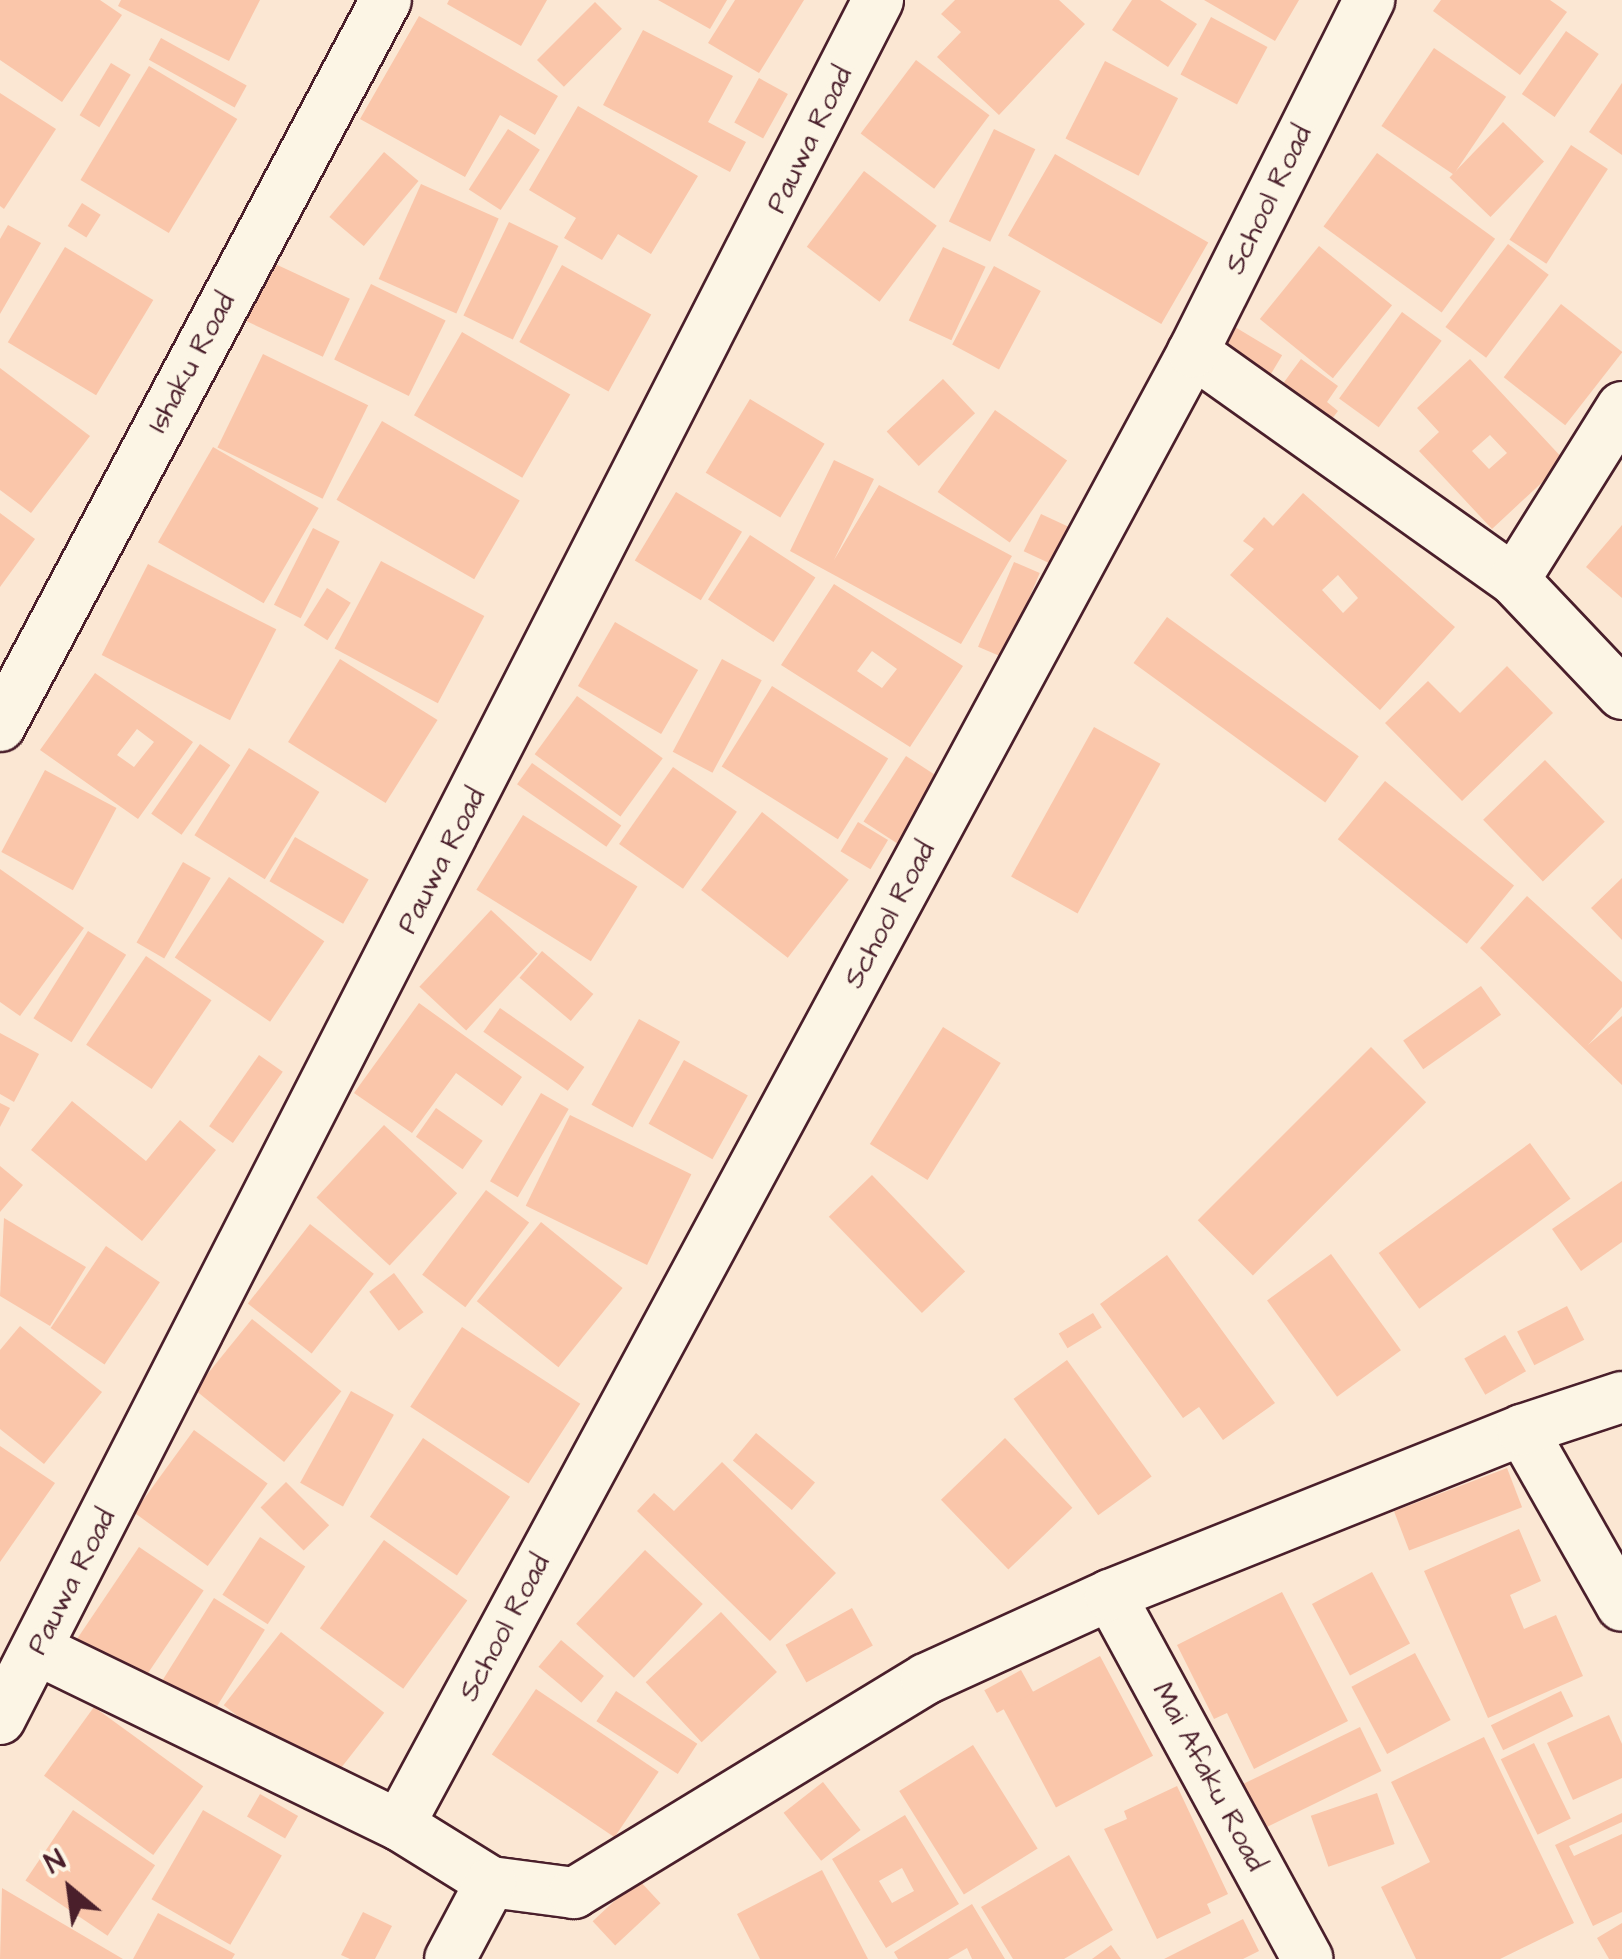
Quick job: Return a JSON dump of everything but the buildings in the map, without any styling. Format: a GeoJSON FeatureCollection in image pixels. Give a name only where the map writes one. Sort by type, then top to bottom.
{"type":"FeatureCollection","features":[{"type":"Feature","properties":{"kind":"street","name":"Ishaku Road"},"geometry":{"type":"LineString","coordinates":[[0,726],[386,0]]}},
{"type":"Feature","properties":{"kind":"street","name":"Pauwa Road"},"geometry":{"type":"LineString","coordinates":[[0,1719],[878,0]]}},
{"type":"Feature","properties":{"kind":"street","name":"School Road"},"geometry":{"type":"LineString","coordinates":[[399,1825],[1194,352],[1369,0]]}},
{"type":"Feature","properties":{"kind":"street"},"geometry":{"type":"LineString","coordinates":[[1194,352],[1514,580],[1622,694]]}},
{"type":"Feature","properties":{"kind":"street"},"geometry":{"type":"LineString","coordinates":[[1514,580],[1622,407]]}},
{"type":"Feature","properties":{"kind":"street"},"geometry":{"type":"LineString","coordinates":[[38,1650],[399,1825],[491,1882],[574,1893],[926,1678],[1110,1595],[1522,1430],[1622,1397]]}},
{"type":"Feature","properties":{"kind":"street"},"geometry":{"type":"LineString","coordinates":[[1522,1430],[1622,1606]]}},
{"type":"Feature","properties":{"kind":"street","name":"Mai Afaku Road"},"geometry":{"type":"LineString","coordinates":[[1110,1595],[1308,1959]]}},
{"type":"Feature","properties":{"kind":"street"},"geometry":{"type":"LineString","coordinates":[[450,1959],[491,1882]]}}]}
